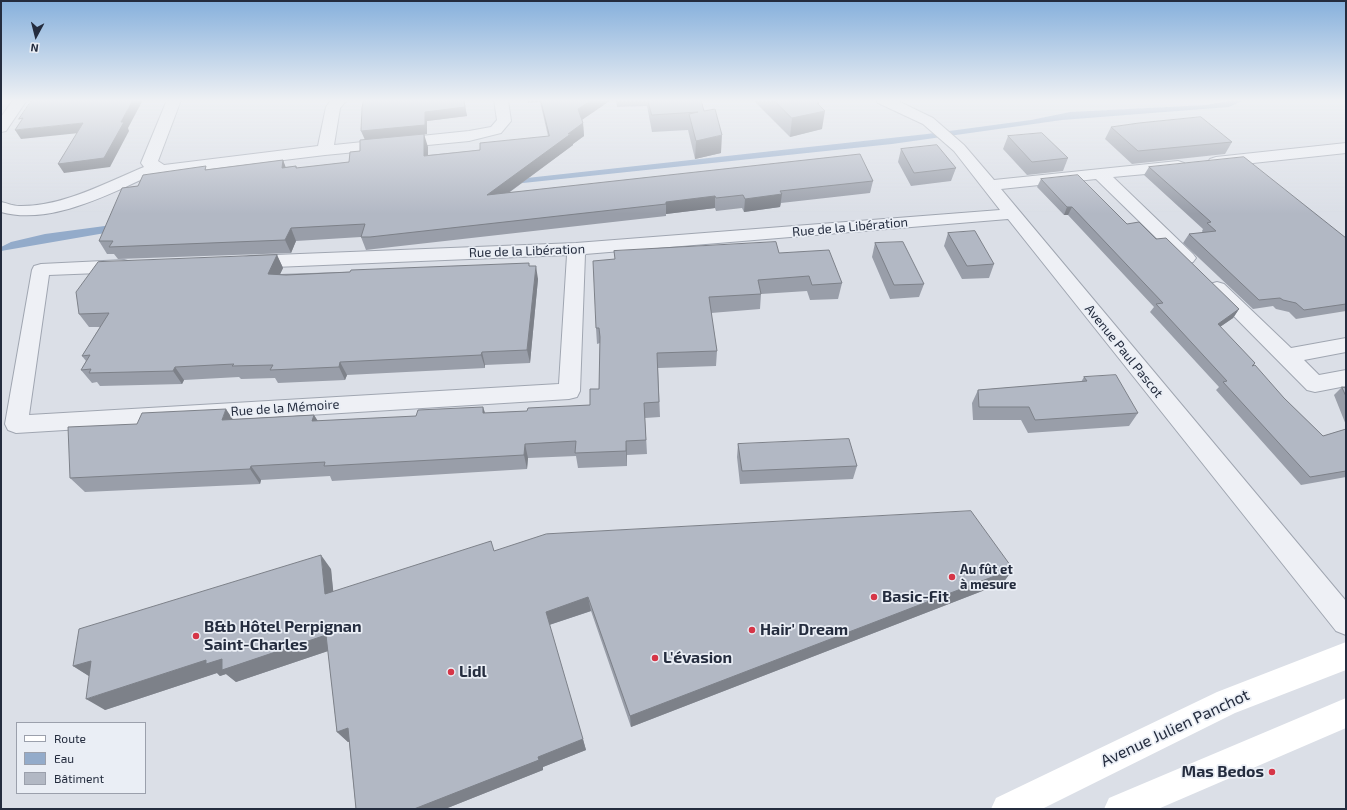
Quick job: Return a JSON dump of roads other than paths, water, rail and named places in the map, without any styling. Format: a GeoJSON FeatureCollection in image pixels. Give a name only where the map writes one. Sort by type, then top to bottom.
{"type":"FeatureCollection","features":[{"type":"Feature","properties":{"kind":"main road","name":"Avenue Julien Panchot"},"geometry":{"type":"LineString","coordinates":[[1006,809],[1227,702],[1346,656]]}},
{"type":"Feature","properties":{"kind":"main road"},"geometry":{"type":"LineString","coordinates":[[1120,809],[1346,713]]}},
{"type":"Feature","properties":{"kind":"street"},"geometry":{"type":"LineString","coordinates":[[159,138],[149,163],[161,170],[325,150],[450,138]]}},
{"type":"Feature","properties":{"kind":"street"},"geometry":{"type":"LineString","coordinates":[[325,150],[327,138]]}},
{"type":"Feature","properties":{"kind":"street","name":"Avenue Paul Pascot"},"geometry":{"type":"LineString","coordinates":[[947,138],[959,148],[1346,622]]}},
{"type":"Feature","properties":{"kind":"street"},"geometry":{"type":"LineString","coordinates":[[988,185],[1346,148]]}},
{"type":"Feature","properties":{"kind":"street"},"geometry":{"type":"LineString","coordinates":[[1,207],[7,210],[29,211],[63,206],[157,167]]}},
{"type":"Feature","properties":{"kind":"street"},"geometry":{"type":"LineString","coordinates":[[1100,174],[1315,384],[1346,378]]}},
{"type":"Feature","properties":{"kind":"street","name":"Rue de la Libération"},"geometry":{"type":"LineString","coordinates":[[232,262],[576,250],[1012,214]]}},
{"type":"Feature","properties":{"kind":"street","name":"Rue de la Mémoire"},"geometry":{"type":"LineString","coordinates":[[144,266],[41,270],[16,424],[568,390],[576,250]]}},
{"type":"Feature","properties":{"kind":"street"},"geometry":{"type":"LineString","coordinates":[[1287,356],[1346,345]]}},
{"type":"Feature","properties":{"kind":"water"},"geometry":{"type":"Polygon","coordinates":[[[892,138],[936,138],[892,144],[192,218],[1,251],[1,247],[11,242],[45,234],[172,217],[892,138]]]}},
{"type":"Feature","properties":{"kind":"place","name":"Au fût et à mesure"},"geometry":{"type":"Point","coordinates":[952,577]}},
{"type":"Feature","properties":{"kind":"place","name":"Basic-Fit"},"geometry":{"type":"Point","coordinates":[874,597]}},
{"type":"Feature","properties":{"kind":"place","name":"Hair' Dream"},"geometry":{"type":"Point","coordinates":[752,630]}},
{"type":"Feature","properties":{"kind":"place","name":"B&b Hôtel Perpignan Saint-Charles"},"geometry":{"type":"Point","coordinates":[196,636]}},
{"type":"Feature","properties":{"kind":"place","name":"L'évasion"},"geometry":{"type":"Point","coordinates":[655,658]}},
{"type":"Feature","properties":{"kind":"place","name":"Lidl"},"geometry":{"type":"Point","coordinates":[451,672]}},
{"type":"Feature","properties":{"kind":"place","name":"Mas Bedos"},"geometry":{"type":"Point","coordinates":[1272,772]}}]}
